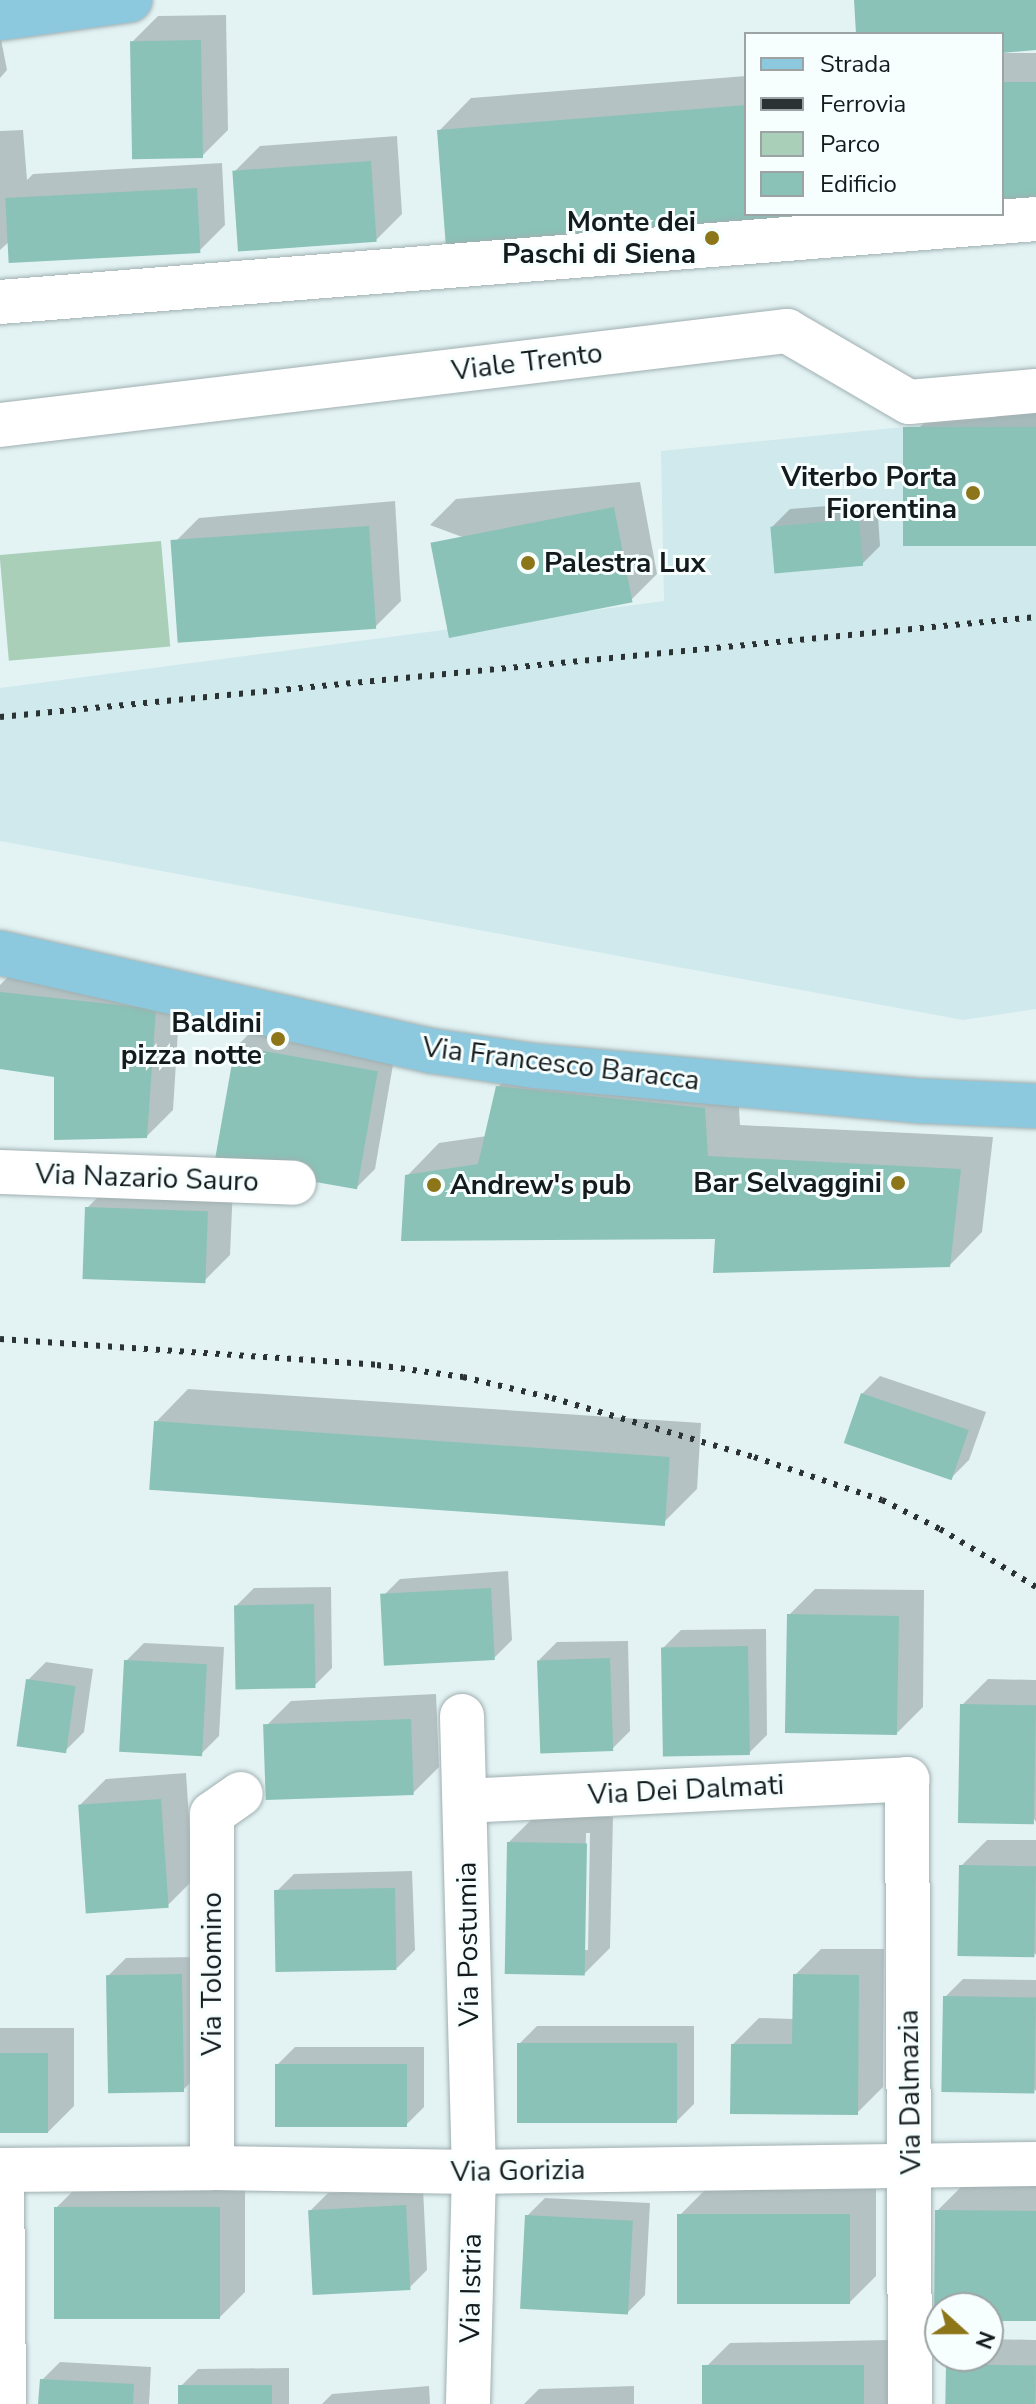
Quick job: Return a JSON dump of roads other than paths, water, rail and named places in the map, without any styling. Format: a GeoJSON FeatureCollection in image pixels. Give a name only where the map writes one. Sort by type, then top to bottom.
{"type":"FeatureCollection","features":[{"type":"Feature","properties":{"kind":"main road"},"geometry":{"type":"LineString","coordinates":[[0,18],[130,0]]}},
{"type":"Feature","properties":{"kind":"main road","name":"Via Francesco Baracca"},"geometry":{"type":"LineString","coordinates":[[0,953],[432,1051],[535,1066],[923,1101],[1036,1106]]}},
{"type":"Feature","properties":{"kind":"street"},"geometry":{"type":"LineString","coordinates":[[0,302],[1036,219]]}},
{"type":"Feature","properties":{"kind":"street","name":"Viale Trento"},"geometry":{"type":"LineString","coordinates":[[0,425],[787,331],[909,402],[1036,391]]}},
{"type":"Feature","properties":{"kind":"street","name":"Via Nazario Sauro"},"geometry":{"type":"LineString","coordinates":[[0,1172],[294,1183]]}},
{"type":"Feature","properties":{"kind":"street","name":"Via Postumia"},"geometry":{"type":"LineString","coordinates":[[462,1716],[474,2172]]}},
{"type":"Feature","properties":{"kind":"street","name":"Via Dei Dalmati"},"geometry":{"type":"LineString","coordinates":[[465,1801],[907,1779]]}},
{"type":"Feature","properties":{"kind":"street","name":"Via Dalmazia"},"geometry":{"type":"LineString","coordinates":[[907,1779],[910,2404]]}},
{"type":"Feature","properties":{"kind":"street","name":"Via Tolomino"},"geometry":{"type":"LineString","coordinates":[[212,2168],[212,1814],[241,1794]]}},
{"type":"Feature","properties":{"kind":"street","name":"Via Gorizia"},"geometry":{"type":"LineString","coordinates":[[1,2170],[212,2168],[474,2172],[1036,2164]]}},
{"type":"Feature","properties":{"kind":"street"},"geometry":{"type":"LineString","coordinates":[[1,2170],[4,2404]]}},
{"type":"Feature","properties":{"kind":"street","name":"Via Istria"},"geometry":{"type":"LineString","coordinates":[[468,2404],[474,2172]]}},
{"type":"Feature","properties":{"kind":"railway"},"geometry":{"type":"LineString","coordinates":[[0,717],[1036,617]]}},
{"type":"Feature","properties":{"kind":"railway"},"geometry":{"type":"LineString","coordinates":[[0,1339],[377,1365],[463,1377],[552,1398],[754,1457],[882,1500],[940,1529],[1036,1587]]}},
{"type":"Feature","properties":{"kind":"place","name":"Monte dei Paschi di Siena"},"geometry":{"type":"Point","coordinates":[712,238]}},
{"type":"Feature","properties":{"kind":"place","name":"Viterbo Porta Fiorentina"},"geometry":{"type":"Point","coordinates":[973,493]}},
{"type":"Feature","properties":{"kind":"place","name":"Palestra Lux"},"geometry":{"type":"Point","coordinates":[528,563]}},
{"type":"Feature","properties":{"kind":"place","name":"Baldini pizza notte"},"geometry":{"type":"Point","coordinates":[278,1039]}},
{"type":"Feature","properties":{"kind":"place","name":"Bar Selvaggini"},"geometry":{"type":"Point","coordinates":[898,1183]}},
{"type":"Feature","properties":{"kind":"place","name":"Andrew's pub"},"geometry":{"type":"Point","coordinates":[434,1185]}}]}
